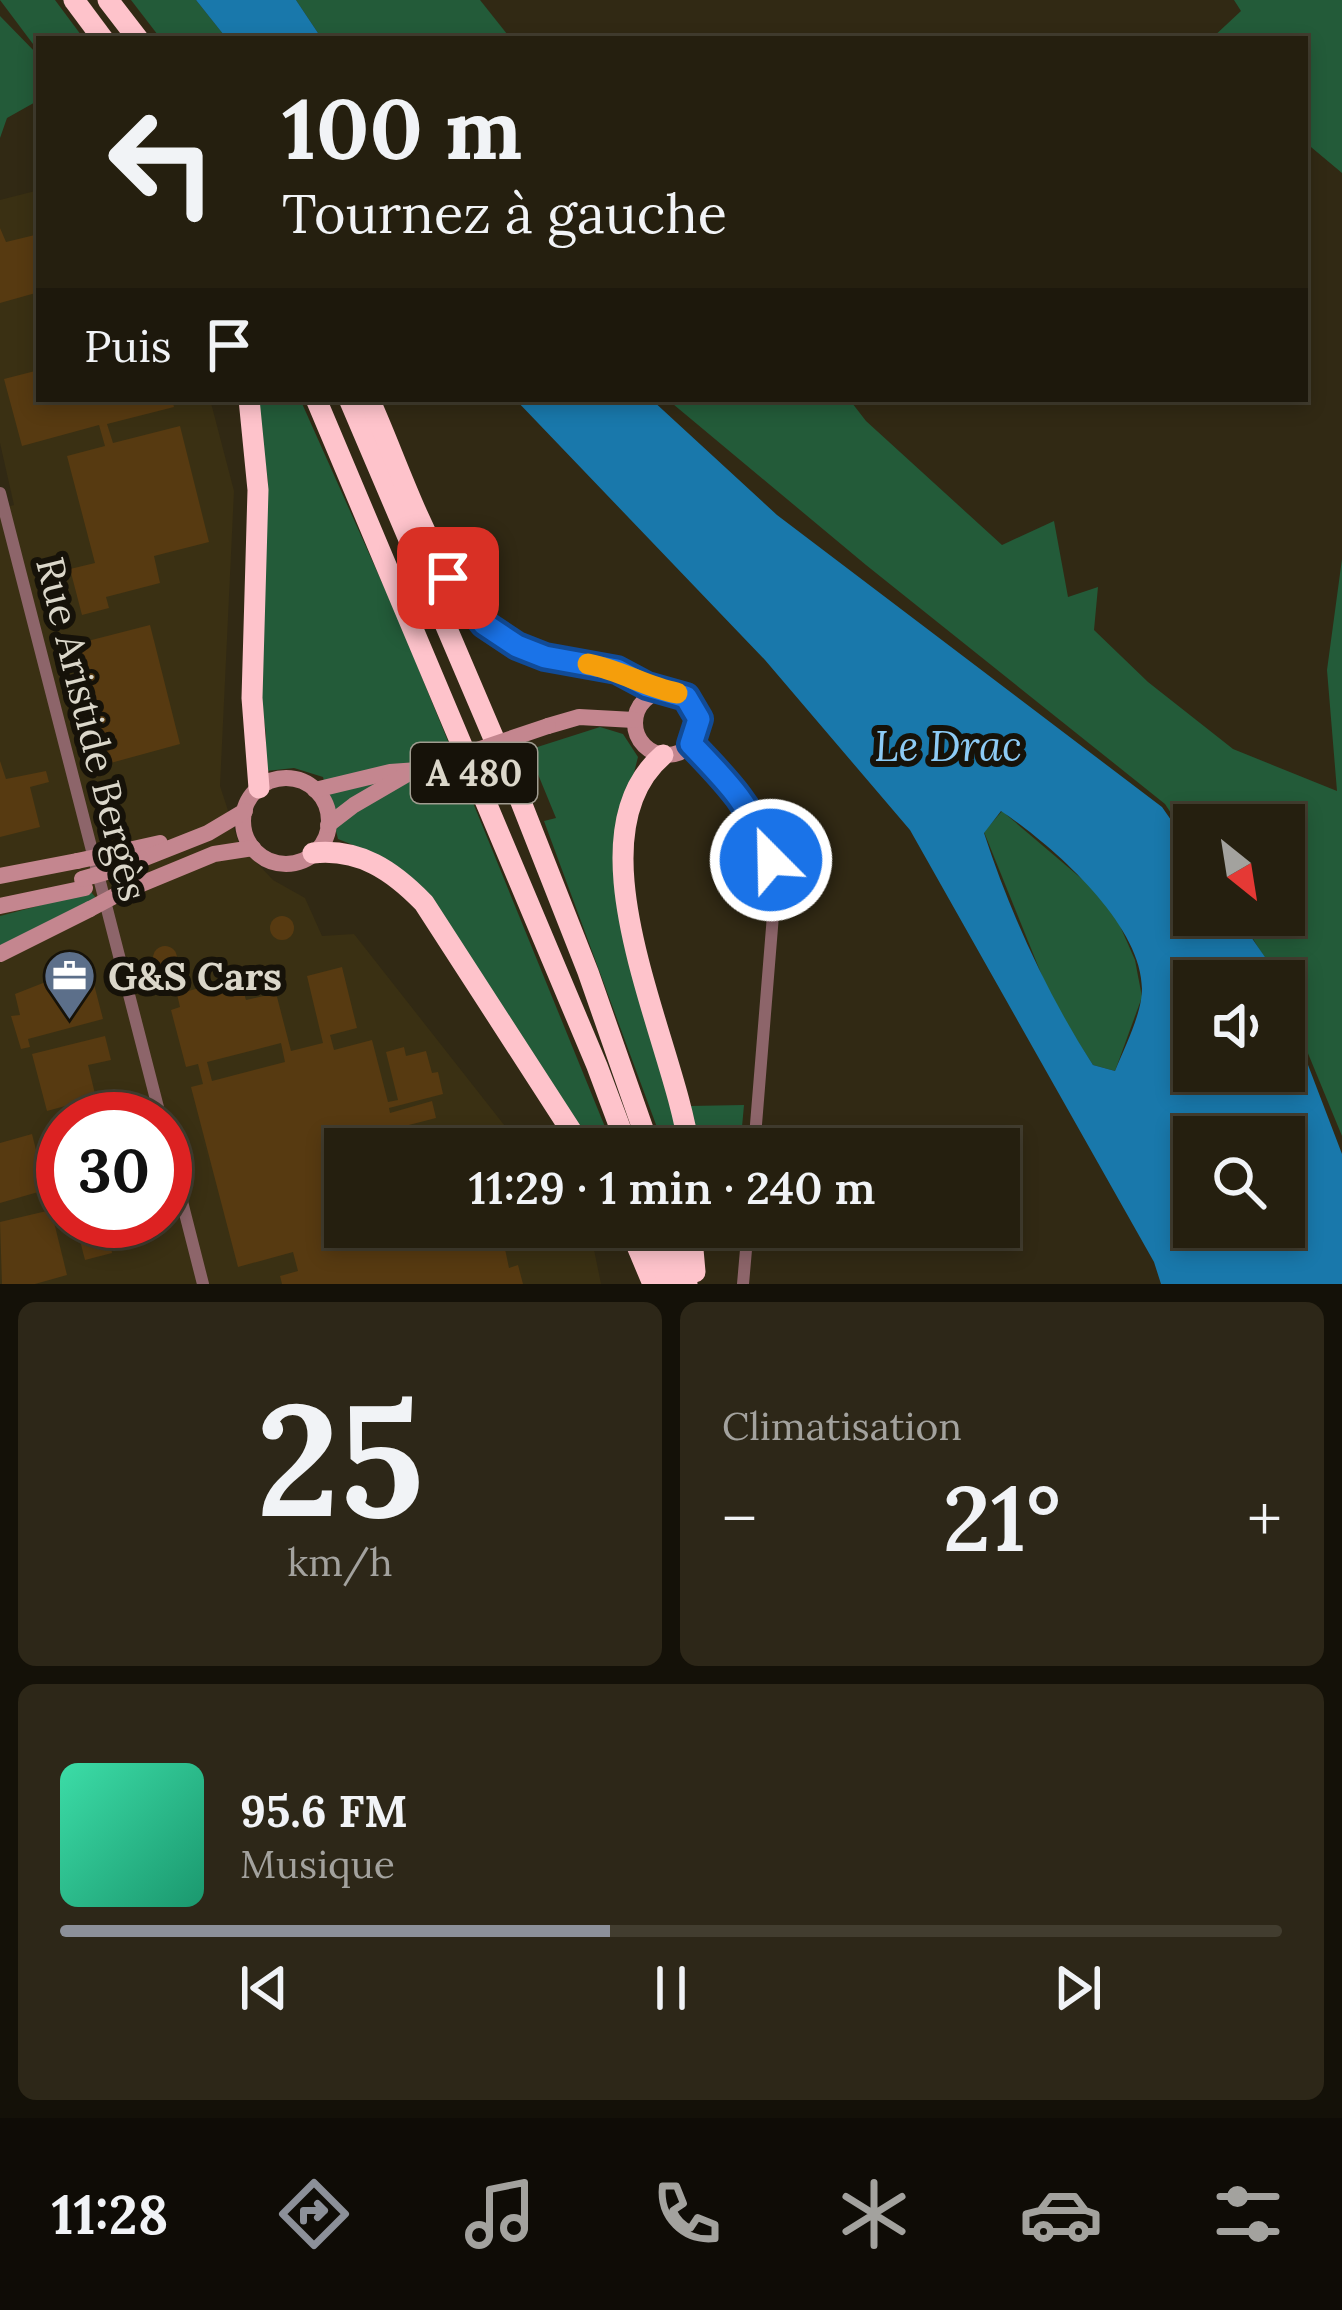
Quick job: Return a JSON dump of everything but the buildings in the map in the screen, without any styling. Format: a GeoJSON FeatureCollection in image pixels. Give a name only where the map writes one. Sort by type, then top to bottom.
{"type":"FeatureCollection","features":[{"type":"Feature","properties":{"kind":"highway"},"geometry":{"type":"LineString","coordinates":[[74,0],[102,36]]}},
{"type":"Feature","properties":{"kind":"highway"},"geometry":{"type":"LineString","coordinates":[[108,0],[136,36]]}},
{"type":"Feature","properties":{"kind":"highway"},"geometry":{"type":"LineString","coordinates":[[249,402],[258,478],[252,698],[259,788]]}},
{"type":"Feature","properties":{"kind":"highway","name":"A 480"},"geometry":{"type":"LineString","coordinates":[[317,402],[620,1128]]}},
{"type":"Feature","properties":{"kind":"highway","name":"A 480"},"geometry":{"type":"LineString","coordinates":[[350,402],[521,802],[643,1128]]}},
{"type":"Feature","properties":{"kind":"highway"},"geometry":{"type":"LineString","coordinates":[[370,402],[448,578],[484,624],[529,652],[617,670],[660,692]]}},
{"type":"Feature","properties":{"kind":"highway"},"geometry":{"type":"LineString","coordinates":[[663,755],[643,772],[635,790],[625,837],[623,879],[629,921],[685,1128]]}},
{"type":"Feature","properties":{"kind":"highway"},"geometry":{"type":"LineString","coordinates":[[314,853],[350,853],[372,862],[424,904],[569,1128]]}},
{"type":"Feature","properties":{"kind":"highway"},"geometry":{"type":"LineString","coordinates":[[637,1248],[653,1284]]}},
{"type":"Feature","properties":{"kind":"highway"},"geometry":{"type":"LineString","coordinates":[[658,1248],[668,1284]]}},
{"type":"Feature","properties":{"kind":"highway"},"geometry":{"type":"LineString","coordinates":[[678,1248],[687,1284]]}},
{"type":"Feature","properties":{"kind":"highway"},"geometry":{"type":"LineString","coordinates":[[694,1248],[698,1284]]}},
{"type":"Feature","properties":{"kind":"main road"},"geometry":{"type":"LineString","coordinates":[[660,692],[680,694],[694,707],[699,726],[691,744],[678,753],[663,755],[642,743],[634,720],[643,702],[660,692]]}},
{"type":"Feature","properties":{"kind":"main road"},"geometry":{"type":"LineString","coordinates":[[328,826],[354,805],[414,771],[579,716],[634,720]]}},
{"type":"Feature","properties":{"kind":"main road"},"geometry":{"type":"LineString","coordinates":[[315,790],[414,771]]}},
{"type":"Feature","properties":{"kind":"main road"},"geometry":{"type":"LineString","coordinates":[[0,906],[38,896],[82,876],[118,873],[208,833],[244,811],[259,788],[287,778],[315,790],[326,806],[324,841],[314,853],[286,863],[271,861],[253,848],[244,830],[244,811]]}},
{"type":"Feature","properties":{"kind":"main road"},"geometry":{"type":"LineString","coordinates":[[0,876],[118,873],[253,848]]}},
{"type":"Feature","properties":{"kind":"main road"},"geometry":{"type":"LineString","coordinates":[[0,954],[90,909],[118,873]]}},
{"type":"Feature","properties":{"kind":"street","name":"Rue Aristide Bergès"},"geometry":{"type":"LineString","coordinates":[[1,501],[154,1092]]}},
{"type":"Feature","properties":{"kind":"street"},"geometry":{"type":"LineString","coordinates":[[691,744],[742,798],[771,860],[774,903],[756,1128]]}},
{"type":"Feature","properties":{"kind":"street"},"geometry":{"type":"LineString","coordinates":[[192,1241],[203,1284]]}},
{"type":"Feature","properties":{"kind":"street"},"geometry":{"type":"LineString","coordinates":[[743,1284],[746,1248]]}},
{"type":"Feature","properties":{"kind":"shaded area"},"geometry":{"type":"Polygon","coordinates":[[[36,191],[36,402],[211,402],[234,491],[220,786],[239,844],[273,880],[305,898],[322,936],[354,934],[506,1128],[324,1128],[324,1248],[594,1248],[601,1284],[0,1284],[0,509],[14,505],[0,443],[0,200],[36,191]]]}},
{"type":"Feature","properties":{"kind":"green space"},"geometry":{"type":"Polygon","coordinates":[[[0,0],[55,0],[82,36],[36,36],[36,48],[0,0]]]}},
{"type":"Feature","properties":{"kind":"green space"},"geometry":{"type":"Polygon","coordinates":[[[131,0],[196,0],[225,36],[159,36],[131,0]]]}},
{"type":"Feature","properties":{"kind":"green space"},"geometry":{"type":"Polygon","coordinates":[[[296,0],[480,0],[509,36],[320,36],[296,0]]]}},
{"type":"Feature","properties":{"kind":"green space"},"geometry":{"type":"Polygon","coordinates":[[[1234,0],[1342,0],[1342,173],[1308,145],[1308,36],[1214,36],[1241,11],[1234,0]]]}},
{"type":"Feature","properties":{"kind":"green space"},"geometry":{"type":"Polygon","coordinates":[[[0,16],[36,53],[36,102],[7,118],[0,138],[0,16]]]}},
{"type":"Feature","properties":{"kind":"green space"},"geometry":{"type":"Polygon","coordinates":[[[257,402],[301,402],[397,616],[605,1128],[575,1128],[425,891],[385,860],[338,839],[323,777],[294,768],[266,771],[261,700],[268,482],[257,402]]]}},
{"type":"Feature","properties":{"kind":"green space"},"geometry":{"type":"Polygon","coordinates":[[[671,402],[851,402],[866,421],[1002,545],[1054,521],[1068,597],[1098,587],[1094,630],[1148,682],[1233,749],[1337,791],[1327,670],[1342,559],[1342,1136],[1305,1046],[1305,960],[1266,960],[1251,936],[1305,936],[1305,804],[1173,804],[1173,816],[1165,804],[671,402]]]}},
{"type":"Feature","properties":{"kind":"green space"},"geometry":{"type":"Polygon","coordinates":[[[600,727],[623,734],[638,757],[616,875],[679,1128],[657,1128],[544,821],[556,818],[528,750],[600,727]]]}},
{"type":"Feature","properties":{"kind":"green space"},"geometry":{"type":"Polygon","coordinates":[[[1002,811],[1095,890],[1117,919],[1135,960],[1142,997],[1115,1071],[1093,1065],[1053,1003],[984,832],[1002,811]]]}},
{"type":"Feature","properties":{"kind":"green space"},"geometry":{"type":"Polygon","coordinates":[[[91,892],[97,899],[0,947],[0,916],[91,892]]]}},
{"type":"Feature","properties":{"kind":"green space"},"geometry":{"type":"Polygon","coordinates":[[[744,1105],[742,1128],[692,1128],[689,1106],[744,1105]]]}},
{"type":"Feature","properties":{"kind":"water"},"geometry":{"type":"Polygon","coordinates":[[[196,0],[296,0],[320,36],[225,36],[196,0]]]}},
{"type":"Feature","properties":{"kind":"water","name":"Le Drac"},"geometry":{"type":"Polygon","coordinates":[[[518,402],[654,402],[777,515],[1162,807],[1173,823],[1173,936],[1250,936],[1267,960],[1173,960],[1173,1092],[1305,1092],[1305,1057],[1342,1154],[1342,1284],[1161,1284],[1154,1262],[910,830],[765,660],[518,402]],[[1001,811],[984,833],[1018,923],[1060,1009],[1093,1065],[1115,1071],[1141,1000],[1140,974],[1115,919],[1070,867],[1001,811]]]}},
{"type":"Feature","properties":{"kind":"slow traffic"},"geometry":{"type":"LineString","coordinates":[[588,664],[617,670],[660,692],[677,693]]}},
{"type":"Feature","properties":{"kind":"place","name":"G&S Cars"},"geometry":{"type":"Point","coordinates":[69,1022]}},
{"type":"Feature","properties":{"kind":"route"},"geometry":{"type":"LineString","coordinates":[[448,578],[484,624],[529,652],[617,670],[660,692],[686,697],[699,719],[691,744],[742,798],[771,860]]}}]}
